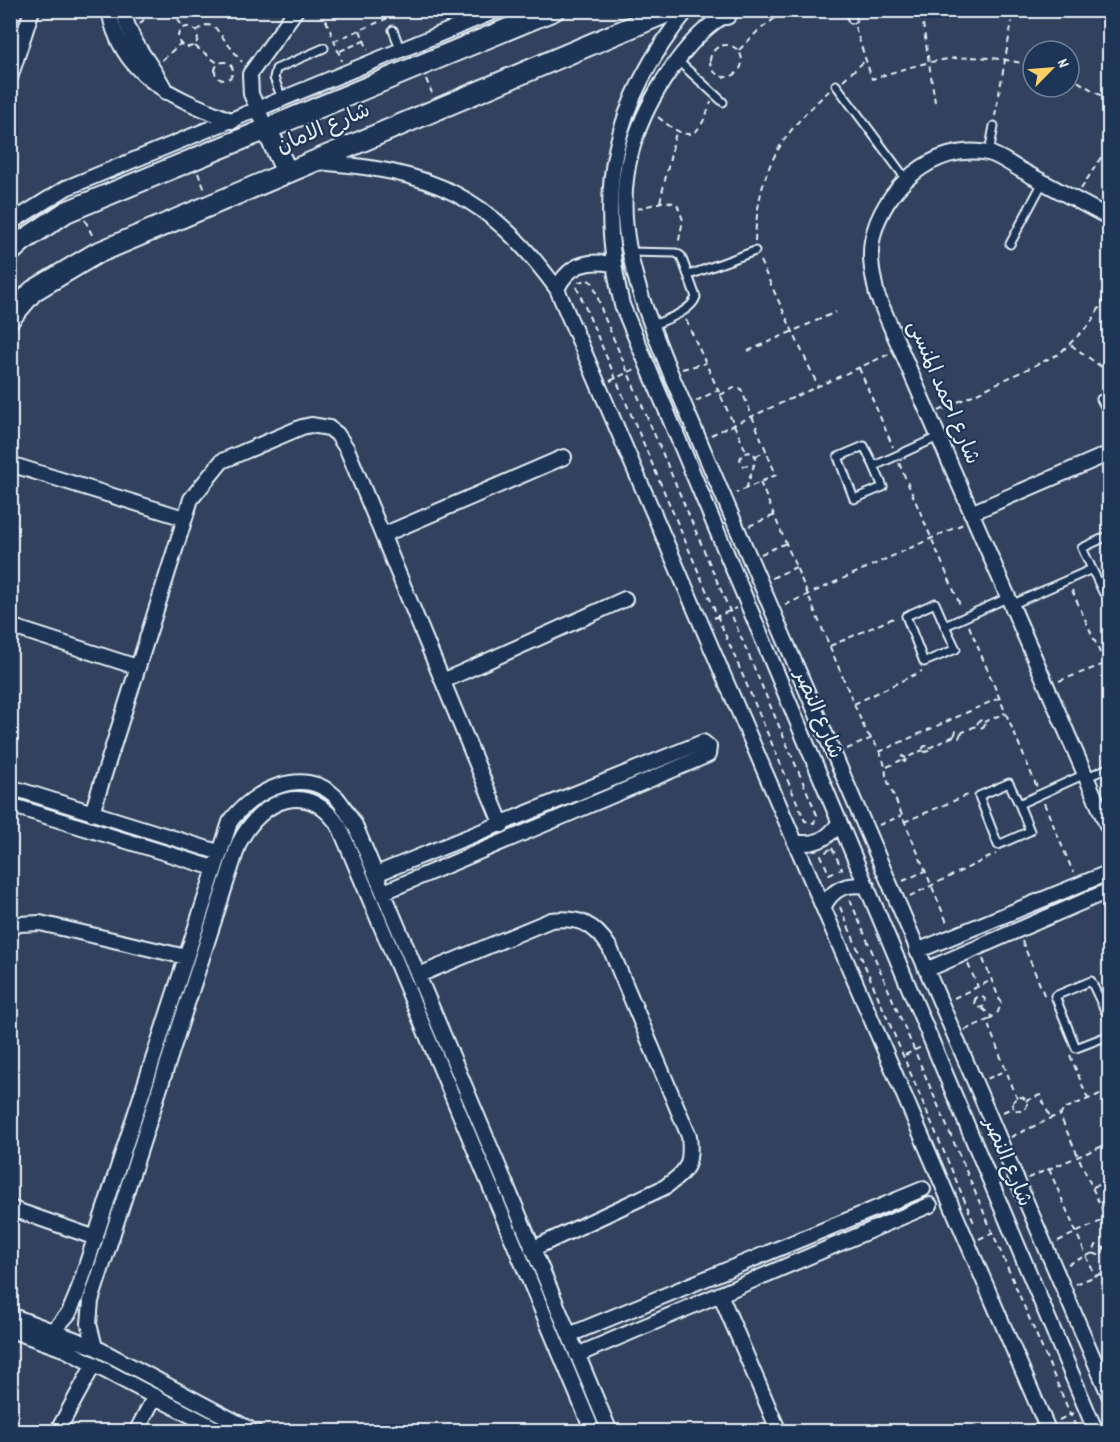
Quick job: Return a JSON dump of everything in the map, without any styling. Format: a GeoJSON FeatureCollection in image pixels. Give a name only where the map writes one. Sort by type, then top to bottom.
{"type":"FeatureCollection","features":[{"type":"Feature","properties":{"kind":"street"},"geometry":{"type":"LineString","coordinates":[[10,78],[32,10]]}},
{"type":"Feature","properties":{"kind":"street"},"geometry":{"type":"LineString","coordinates":[[109,10],[114,30],[126,54],[144,76],[166,93],[233,122]]}},
{"type":"Feature","properties":{"kind":"street"},"geometry":{"type":"LineString","coordinates":[[124,10],[130,34],[159,76],[166,93]]}},
{"type":"Feature","properties":{"kind":"street"},"geometry":{"type":"LineString","coordinates":[[287,172],[249,87],[250,74],[296,10]]}},
{"type":"Feature","properties":{"kind":"street"},"geometry":{"type":"LineString","coordinates":[[10,223],[66,188],[233,122],[262,120],[283,101],[345,68],[401,51],[498,10]]}},
{"type":"Feature","properties":{"kind":"street","name":"شارع الامان"},"geometry":{"type":"LineString","coordinates":[[10,252],[66,212],[191,160],[262,120],[420,66],[554,10]]}},
{"type":"Feature","properties":{"kind":"street","name":"شارع الامان"},"geometry":{"type":"LineString","coordinates":[[10,318],[33,291],[100,251],[672,10]]}},
{"type":"Feature","properties":{"kind":"street","name":"شارع النصر"},"geometry":{"type":"LineString","coordinates":[[687,10],[665,37],[642,77],[617,144],[608,213],[612,264],[622,305],[1096,1431]]}},
{"type":"Feature","properties":{"kind":"street"},"geometry":{"type":"LineString","coordinates":[[728,12],[698,36],[677,60],[648,109],[627,172],[623,214],[628,252],[651,326],[672,378],[1110,1397]]}},
{"type":"Feature","properties":{"kind":"street","name":"شارع احمد المنسى"},"geometry":{"type":"LineString","coordinates":[[1110,218],[989,153],[962,153],[937,160],[906,179],[880,215],[872,241],[871,268],[877,295],[900,350],[1110,832]]}},
{"type":"Feature","properties":{"kind":"street"},"geometry":{"type":"LineString","coordinates":[[312,161],[401,172],[438,185],[472,202],[503,225],[531,252],[557,289],[1048,1428]]}},
{"type":"Feature","properties":{"kind":"street"},"geometry":{"type":"LineString","coordinates":[[557,289],[570,270],[580,264],[592,261],[612,264]]}},
{"type":"Feature","properties":{"kind":"street"},"geometry":{"type":"LineString","coordinates":[[92,813],[191,499],[222,461],[302,427],[321,425],[329,428],[342,441],[502,825]]}},
{"type":"Feature","properties":{"kind":"street"},"geometry":{"type":"LineString","coordinates":[[972,516],[1110,453]]}},
{"type":"Feature","properties":{"kind":"street"},"geometry":{"type":"LineString","coordinates":[[383,535],[564,457]]}},
{"type":"Feature","properties":{"kind":"street"},"geometry":{"type":"LineString","coordinates":[[10,464],[184,518]]}},
{"type":"Feature","properties":{"kind":"street"},"geometry":{"type":"LineString","coordinates":[[443,681],[625,599]]}},
{"type":"Feature","properties":{"kind":"street"},"geometry":{"type":"LineString","coordinates":[[10,626],[137,667]]}},
{"type":"Feature","properties":{"kind":"street"},"geometry":{"type":"LineString","coordinates":[[764,644],[782,635]]}},
{"type":"Feature","properties":{"kind":"street"},"geometry":{"type":"LineString","coordinates":[[376,874],[703,742],[709,747],[708,755],[384,892]]}},
{"type":"Feature","properties":{"kind":"street"},"geometry":{"type":"LineString","coordinates":[[641,767],[647,781]]}},
{"type":"Feature","properties":{"kind":"street"},"geometry":{"type":"LineString","coordinates":[[54,1330],[75,1302],[218,852],[230,822],[254,796],[287,783],[304,784],[322,788],[336,797],[355,825],[419,975],[456,1084],[593,1431]]}},
{"type":"Feature","properties":{"kind":"street"},"geometry":{"type":"LineString","coordinates":[[10,787],[218,852]]}},
{"type":"Feature","properties":{"kind":"street"},"geometry":{"type":"LineString","coordinates":[[95,1347],[89,1324],[91,1301],[239,843],[248,826],[261,811],[279,802],[299,799],[315,803],[330,812],[340,828],[532,1248],[610,1431]]}},
{"type":"Feature","properties":{"kind":"street"},"geometry":{"type":"LineString","coordinates":[[10,805],[214,868]]}},
{"type":"Feature","properties":{"kind":"street"},"geometry":{"type":"LineString","coordinates":[[795,842],[804,844],[820,841],[839,823]]}},
{"type":"Feature","properties":{"kind":"street"},"geometry":{"type":"LineString","coordinates":[[161,851],[166,836]]}},
{"type":"Feature","properties":{"kind":"street"},"geometry":{"type":"LineString","coordinates":[[440,849],[447,865]]}},
{"type":"Feature","properties":{"kind":"street"},"geometry":{"type":"LineString","coordinates":[[917,951],[1110,872]]}},
{"type":"Feature","properties":{"kind":"street"},"geometry":{"type":"LineString","coordinates":[[824,906],[834,892],[841,887],[867,886]]}},
{"type":"Feature","properties":{"kind":"street"},"geometry":{"type":"LineString","coordinates":[[926,970],[1110,890]]}},
{"type":"Feature","properties":{"kind":"street"},"geometry":{"type":"LineString","coordinates":[[419,975],[551,920],[570,918],[587,922],[601,933],[610,948],[689,1136],[688,1166],[679,1177],[665,1186],[532,1248]]}},
{"type":"Feature","properties":{"kind":"street"},"geometry":{"type":"LineString","coordinates":[[10,929],[19,924],[40,923],[186,957]]}},
{"type":"Feature","properties":{"kind":"street"},"geometry":{"type":"LineString","coordinates":[[944,1071],[966,1062]]}},
{"type":"Feature","properties":{"kind":"street"},"geometry":{"type":"LineString","coordinates":[[142,1096],[156,1101]]}},
{"type":"Feature","properties":{"kind":"street"},"geometry":{"type":"LineString","coordinates":[[569,1335],[923,1189]]}},
{"type":"Feature","properties":{"kind":"street"},"geometry":{"type":"LineString","coordinates":[[578,1355],[930,1205]]}},
{"type":"Feature","properties":{"kind":"street"},"geometry":{"type":"LineString","coordinates":[[10,1208],[96,1238]]}},
{"type":"Feature","properties":{"kind":"street"},"geometry":{"type":"LineString","coordinates":[[806,1237],[814,1254]]}},
{"type":"Feature","properties":{"kind":"street"},"geometry":{"type":"LineString","coordinates":[[720,1294],[779,1431]]}},
{"type":"Feature","properties":{"kind":"street"},"geometry":{"type":"LineString","coordinates":[[647,1302],[656,1321]]}},
{"type":"Feature","properties":{"kind":"street"},"geometry":{"type":"LineString","coordinates":[[10,1315],[95,1347],[255,1431]]}},
{"type":"Feature","properties":{"kind":"street"},"geometry":{"type":"LineString","coordinates":[[1056,1335],[1079,1327]]}},
{"type":"Feature","properties":{"kind":"street"},"geometry":{"type":"LineString","coordinates":[[10,1330],[66,1350],[222,1431]]}},
{"type":"Feature","properties":{"kind":"street"},"geometry":{"type":"LineString","coordinates":[[57,1431],[94,1364]]}},
{"type":"Feature","properties":{"kind":"street"},"geometry":{"type":"LineString","coordinates":[[136,1431],[155,1396]]}},
{"type":"Feature","properties":{"kind":"lane"},"geometry":{"type":"LineString","coordinates":[[849,10],[852,19]]}},
{"type":"Feature","properties":{"kind":"lane"},"geometry":{"type":"LineString","coordinates":[[393,30],[401,51]]}},
{"type":"Feature","properties":{"kind":"lane"},"geometry":{"type":"LineString","coordinates":[[283,101],[274,78],[276,69],[324,48]]}},
{"type":"Feature","properties":{"kind":"lane"},"geometry":{"type":"LineString","coordinates":[[677,60],[723,102]]}},
{"type":"Feature","properties":{"kind":"lane"},"geometry":{"type":"LineString","coordinates":[[836,85],[906,179]]}},
{"type":"Feature","properties":{"kind":"lane"},"geometry":{"type":"LineString","coordinates":[[989,153],[994,126]]}},
{"type":"Feature","properties":{"kind":"lane"},"geometry":{"type":"LineString","coordinates":[[1010,244],[1043,182]]}},
{"type":"Feature","properties":{"kind":"lane"},"geometry":{"type":"LineString","coordinates":[[689,275],[755,251]]}},
{"type":"Feature","properties":{"kind":"lane"},"geometry":{"type":"LineString","coordinates":[[628,252],[676,253],[684,261],[696,297],[693,304],[651,326]]}},
{"type":"Feature","properties":{"kind":"lane"},"geometry":{"type":"LineString","coordinates":[[1101,399],[1110,416]]}},
{"type":"Feature","properties":{"kind":"lane"},"geometry":{"type":"LineString","coordinates":[[874,466],[938,437]]}},
{"type":"Feature","properties":{"kind":"lane"},"geometry":{"type":"LineString","coordinates":[[864,446],[874,466],[883,487],[855,499],[837,458],[864,446]]}},
{"type":"Feature","properties":{"kind":"lane"},"geometry":{"type":"LineString","coordinates":[[1110,535],[1082,548],[1103,593],[1110,591]]}},
{"type":"Feature","properties":{"kind":"lane"},"geometry":{"type":"LineString","coordinates":[[945,626],[1092,569]]}},
{"type":"Feature","properties":{"kind":"lane"},"geometry":{"type":"LineString","coordinates":[[935,603],[945,626],[956,649],[925,663],[905,619],[906,616],[935,603]]}},
{"type":"Feature","properties":{"kind":"lane"},"geometry":{"type":"LineString","coordinates":[[1019,804],[1110,767]]}},
{"type":"Feature","properties":{"kind":"lane"},"geometry":{"type":"LineString","coordinates":[[1009,783],[1019,804],[1030,831],[999,845],[978,797],[1009,783]]}},
{"type":"Feature","properties":{"kind":"lane"},"geometry":{"type":"LineString","coordinates":[[1110,1021],[1106,1005],[1091,981],[1055,997],[1076,1048],[1110,1035]]}},
{"type":"Feature","properties":{"kind":"path"},"geometry":{"type":"LineString","coordinates":[[173,10],[183,28]]}},
{"type":"Feature","properties":{"kind":"path"},"geometry":{"type":"LineString","coordinates":[[322,10],[345,68]]}},
{"type":"Feature","properties":{"kind":"path"},"geometry":{"type":"LineString","coordinates":[[334,41],[407,10]]}},
{"type":"Feature","properties":{"kind":"path"},"geometry":{"type":"LineString","coordinates":[[739,50],[758,31],[786,10]]}},
{"type":"Feature","properties":{"kind":"path"},"geometry":{"type":"LineString","coordinates":[[994,126],[1014,12]]}},
{"type":"Feature","properties":{"kind":"path"},"geometry":{"type":"LineString","coordinates":[[852,19],[872,79],[929,60],[967,56],[1006,58],[1021,62]]}},
{"type":"Feature","properties":{"kind":"path"},"geometry":{"type":"LineString","coordinates":[[923,24],[935,102]]}},
{"type":"Feature","properties":{"kind":"path"},"geometry":{"type":"LineString","coordinates":[[196,31],[206,25],[214,26],[250,74]]}},
{"type":"Feature","properties":{"kind":"path"},"geometry":{"type":"LineString","coordinates":[[189,27],[196,31],[198,39],[195,46],[187,48],[180,44],[177,36],[183,28],[189,27]]}},
{"type":"Feature","properties":{"kind":"path"},"geometry":{"type":"LineString","coordinates":[[360,30],[369,51],[360,54]]}},
{"type":"Feature","properties":{"kind":"path"},"geometry":{"type":"LineString","coordinates":[[338,52],[364,40]]}},
{"type":"Feature","properties":{"kind":"path"},"geometry":{"type":"LineString","coordinates":[[725,45],[739,50],[743,63],[740,70],[728,77],[714,72],[710,58],[713,52],[725,45]]}},
{"type":"Feature","properties":{"kind":"path"},"geometry":{"type":"LineString","coordinates":[[195,46],[219,64]]}},
{"type":"Feature","properties":{"kind":"path"},"geometry":{"type":"LineString","coordinates":[[345,68],[351,58]]}},
{"type":"Feature","properties":{"kind":"path"},"geometry":{"type":"LineString","coordinates":[[818,386],[755,251],[756,206],[770,163],[793,125],[866,60]]}},
{"type":"Feature","properties":{"kind":"path"},"geometry":{"type":"LineString","coordinates":[[226,62],[232,67],[230,78],[222,79],[216,74],[219,64],[226,62]]}},
{"type":"Feature","properties":{"kind":"path"},"geometry":{"type":"LineString","coordinates":[[420,66],[438,109]]}},
{"type":"Feature","properties":{"kind":"path"},"geometry":{"type":"LineString","coordinates":[[1081,83],[1110,101]]}},
{"type":"Feature","properties":{"kind":"path"},"geometry":{"type":"LineString","coordinates":[[648,109],[676,132],[689,135],[700,129],[714,94]]}},
{"type":"Feature","properties":{"kind":"path"},"geometry":{"type":"LineString","coordinates":[[660,202],[676,132]]}},
{"type":"Feature","properties":{"kind":"path"},"geometry":{"type":"LineString","coordinates":[[1075,200],[1110,143]]}},
{"type":"Feature","properties":{"kind":"path"},"geometry":{"type":"LineString","coordinates":[[191,160],[212,204]]}},
{"type":"Feature","properties":{"kind":"path"},"geometry":{"type":"LineString","coordinates":[[623,214],[660,202],[676,204],[683,214],[676,253]]}},
{"type":"Feature","properties":{"kind":"path"},"geometry":{"type":"LineString","coordinates":[[79,207],[100,251]]}},
{"type":"Feature","properties":{"kind":"path"},"geometry":{"type":"LineString","coordinates":[[588,280],[593,283],[628,372],[818,815],[814,823],[805,821],[577,288],[581,281],[588,280]]}},
{"type":"Feature","properties":{"kind":"path"},"geometry":{"type":"LineString","coordinates":[[929,416],[1046,361],[1071,345],[1090,324],[1110,290]]}},
{"type":"Feature","properties":{"kind":"path"},"geometry":{"type":"LineString","coordinates":[[681,311],[746,451],[756,456]]}},
{"type":"Feature","properties":{"kind":"path"},"geometry":{"type":"LineString","coordinates":[[748,351],[836,312]]}},
{"type":"Feature","properties":{"kind":"path"},"geometry":{"type":"LineString","coordinates":[[1071,345],[1110,373]]}},
{"type":"Feature","properties":{"kind":"path"},"geometry":{"type":"LineString","coordinates":[[699,440],[900,350]]}},
{"type":"Feature","properties":{"kind":"path"},"geometry":{"type":"LineString","coordinates":[[672,378],[686,366],[706,363]]}},
{"type":"Feature","properties":{"kind":"path"},"geometry":{"type":"LineString","coordinates":[[600,386],[646,364]]}},
{"type":"Feature","properties":{"kind":"path"},"geometry":{"type":"LineString","coordinates":[[720,395],[739,388],[776,475],[723,498]]}},
{"type":"Feature","properties":{"kind":"path"},"geometry":{"type":"LineString","coordinates":[[685,406],[718,390]]}},
{"type":"Feature","properties":{"kind":"path"},"geometry":{"type":"LineString","coordinates":[[746,451],[741,456],[741,463],[747,467],[754,465]]}},
{"type":"Feature","properties":{"kind":"path"},"geometry":{"type":"LineString","coordinates":[[756,456],[766,451]]}},
{"type":"Feature","properties":{"kind":"path"},"geometry":{"type":"LineString","coordinates":[[746,489],[756,456]]}},
{"type":"Feature","properties":{"kind":"path"},"geometry":{"type":"LineString","coordinates":[[760,482],[866,732],[873,738],[886,767],[886,777],[953,936]]}},
{"type":"Feature","properties":{"kind":"path"},"geometry":{"type":"LineString","coordinates":[[737,531],[775,516]]}},
{"type":"Feature","properties":{"kind":"path"},"geometry":{"type":"LineString","coordinates":[[771,611],[972,516]]}},
{"type":"Feature","properties":{"kind":"path"},"geometry":{"type":"LineString","coordinates":[[750,560],[786,543]]}},
{"type":"Feature","properties":{"kind":"path"},"geometry":{"type":"LineString","coordinates":[[760,584],[796,567]]}},
{"type":"Feature","properties":{"kind":"path"},"geometry":{"type":"LineString","coordinates":[[1068,580],[1110,675]]}},
{"type":"Feature","properties":{"kind":"path"},"geometry":{"type":"LineString","coordinates":[[702,624],[747,603]]}},
{"type":"Feature","properties":{"kind":"path"},"geometry":{"type":"LineString","coordinates":[[830,646],[895,617],[905,619]]}},
{"type":"Feature","properties":{"kind":"path"},"geometry":{"type":"LineString","coordinates":[[1045,686],[1110,662]]}},
{"type":"Feature","properties":{"kind":"path"},"geometry":{"type":"LineString","coordinates":[[854,704],[921,673],[925,663]]}},
{"type":"Feature","properties":{"kind":"path"},"geometry":{"type":"LineString","coordinates":[[879,752],[999,698]]}},
{"type":"Feature","properties":{"kind":"path"},"geometry":{"type":"LineString","coordinates":[[886,767],[901,760],[905,762],[906,758],[923,750],[924,746],[929,748],[954,736],[959,738],[961,733],[978,725],[983,727],[984,722],[1005,713]]}},
{"type":"Feature","properties":{"kind":"path"},"geometry":{"type":"LineString","coordinates":[[833,754],[873,738]]}},
{"type":"Feature","properties":{"kind":"path"},"geometry":{"type":"LineString","coordinates":[[904,822],[965,794],[978,797]]}},
{"type":"Feature","properties":{"kind":"path"},"geometry":{"type":"LineString","coordinates":[[866,830],[902,816]]}},
{"type":"Feature","properties":{"kind":"path"},"geometry":{"type":"LineString","coordinates":[[897,902],[993,857],[998,852],[999,845]]}},
{"type":"Feature","properties":{"kind":"path"},"geometry":{"type":"LineString","coordinates":[[832,848],[842,869],[829,874],[820,855],[832,848]]}},
{"type":"Feature","properties":{"kind":"path"},"geometry":{"type":"LineString","coordinates":[[890,887],[925,871]]}},
{"type":"Feature","properties":{"kind":"path"},"geometry":{"type":"LineString","coordinates":[[904,1056],[840,906],[844,901],[852,900],[1078,1431]]}},
{"type":"Feature","properties":{"kind":"path"},"geometry":{"type":"LineString","coordinates":[[954,1035],[991,1018],[998,1012],[1001,1003],[978,948]]}},
{"type":"Feature","properties":{"kind":"path"},"geometry":{"type":"LineString","coordinates":[[964,954],[978,987]]}},
{"type":"Feature","properties":{"kind":"path"},"geometry":{"type":"LineString","coordinates":[[941,1003],[992,980]]}},
{"type":"Feature","properties":{"kind":"path"},"geometry":{"type":"LineString","coordinates":[[973,989],[977,997],[975,1003],[991,1018]]}},
{"type":"Feature","properties":{"kind":"path"},"geometry":{"type":"LineString","coordinates":[[977,997],[985,999],[982,1008]]}},
{"type":"Feature","properties":{"kind":"path"},"geometry":{"type":"LineString","coordinates":[[991,1018],[989,1027],[1017,1098]]}},
{"type":"Feature","properties":{"kind":"path"},"geometry":{"type":"LineString","coordinates":[[890,1062],[932,1043]]}},
{"type":"Feature","properties":{"kind":"path"},"geometry":{"type":"LineString","coordinates":[[975,1084],[1006,1070]]}},
{"type":"Feature","properties":{"kind":"path"},"geometry":{"type":"LineString","coordinates":[[1000,1142],[1051,1119],[1064,1109],[1110,1090]]}},
{"type":"Feature","properties":{"kind":"path"},"geometry":{"type":"LineString","coordinates":[[1017,1098],[1026,1101],[1040,1095],[1051,1119]]}},
{"type":"Feature","properties":{"kind":"path"},"geometry":{"type":"LineString","coordinates":[[1017,1098],[1013,1104],[1018,1111],[1024,1110],[1026,1101]]}},
{"type":"Feature","properties":{"kind":"path"},"geometry":{"type":"LineString","coordinates":[[1060,1114],[1092,1188],[1108,1218],[1110,1227]]}},
{"type":"Feature","properties":{"kind":"path"},"geometry":{"type":"LineString","coordinates":[[1017,1182],[1110,1143]]}},
{"type":"Feature","properties":{"kind":"path"},"geometry":{"type":"LineString","coordinates":[[1049,1169],[1095,1276]]}},
{"type":"Feature","properties":{"kind":"path"},"geometry":{"type":"LineString","coordinates":[[1092,1188],[1110,1180]]}},
{"type":"Feature","properties":{"kind":"path"},"geometry":{"type":"LineString","coordinates":[[1045,1247],[1108,1218]]}},
{"type":"Feature","properties":{"kind":"path"},"geometry":{"type":"LineString","coordinates":[[969,1244],[1009,1225]]}},
{"type":"Feature","properties":{"kind":"path"},"geometry":{"type":"LineString","coordinates":[[1093,1253],[1096,1245],[1104,1248],[1110,1246]]}},
{"type":"Feature","properties":{"kind":"path"},"geometry":{"type":"LineString","coordinates":[[1054,1270],[1093,1253],[1101,1256],[1104,1248]]}},
{"type":"Feature","properties":{"kind":"path"},"geometry":{"type":"LineString","coordinates":[[1063,1289],[1110,1270]]}},
{"type":"Feature","properties":{"kind":"path"},"geometry":{"type":"LineString","coordinates":[[1048,1428],[1086,1407]]}}]}
